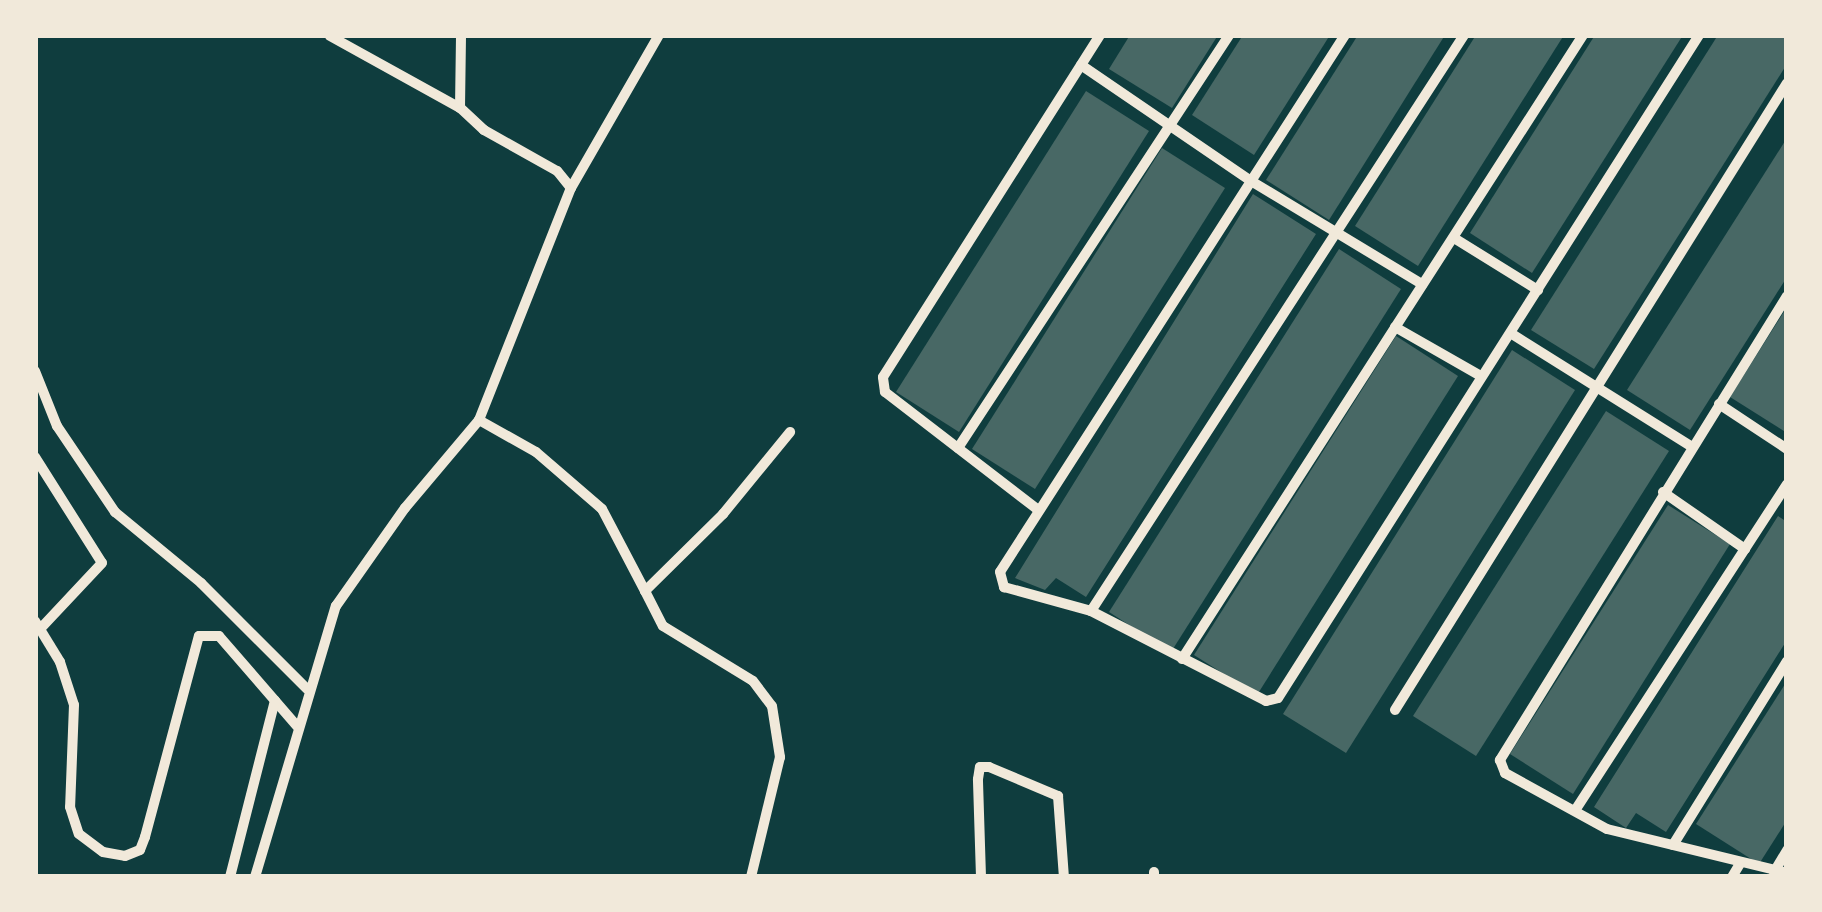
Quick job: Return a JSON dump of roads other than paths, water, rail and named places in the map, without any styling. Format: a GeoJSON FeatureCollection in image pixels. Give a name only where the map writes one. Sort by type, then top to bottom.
{"type":"FeatureCollection","features":[{"type":"Feature","properties":{"kind":"street"},"geometry":{"type":"LineString","coordinates":[[460,108],[461,35]]}},
{"type":"Feature","properties":{"kind":"street"},"geometry":{"type":"LineString","coordinates":[[255,877],[307,689],[336,606],[358,569],[479,420],[571,188],[659,35]]}},
{"type":"Feature","properties":{"kind":"street"},"geometry":{"type":"LineString","coordinates":[[1037,509],[885,392],[883,377],[1100,35]]}},
{"type":"Feature","properties":{"kind":"street"},"geometry":{"type":"LineString","coordinates":[[958,448],[1229,35]]}},
{"type":"Feature","properties":{"kind":"street"},"geometry":{"type":"LineString","coordinates":[[1345,35],[1000,572],[1004,586],[1091,611],[1255,699],[1278,698],[1479,375],[1512,334],[1699,35]]}},
{"type":"Feature","properties":{"kind":"street"},"geometry":{"type":"LineString","coordinates":[[1091,611],[1464,35]]}},
{"type":"Feature","properties":{"kind":"street"},"geometry":{"type":"LineString","coordinates":[[1182,659],[1582,35]]}},
{"type":"Feature","properties":{"kind":"street"},"geometry":{"type":"LineString","coordinates":[[330,36],[460,108],[484,130],[557,171],[571,188]]}},
{"type":"Feature","properties":{"kind":"street"},"geometry":{"type":"LineString","coordinates":[[1080,66],[1251,181],[1422,284]]}},
{"type":"Feature","properties":{"kind":"street"},"geometry":{"type":"LineString","coordinates":[[1395,710],[1599,390],[1787,84]]}},
{"type":"Feature","properties":{"kind":"street"},"geometry":{"type":"LineString","coordinates":[[1454,238],[1538,290]]}},
{"type":"Feature","properties":{"kind":"street"},"geometry":{"type":"LineString","coordinates":[[1787,296],[1689,446],[1500,760],[1506,773],[1607,829],[1787,873]]}},
{"type":"Feature","properties":{"kind":"street"},"geometry":{"type":"LineString","coordinates":[[1395,327],[1479,375]]}},
{"type":"Feature","properties":{"kind":"street"},"geometry":{"type":"LineString","coordinates":[[1512,334],[1689,446]]}},
{"type":"Feature","properties":{"kind":"street"},"geometry":{"type":"LineString","coordinates":[[35,371],[39,393],[56,426],[115,512],[201,583],[307,689]]}},
{"type":"Feature","properties":{"kind":"street"},"geometry":{"type":"LineString","coordinates":[[1719,404],[1787,449]]}},
{"type":"Feature","properties":{"kind":"street"},"geometry":{"type":"LineString","coordinates":[[479,420],[550,462],[602,508],[663,626],[753,681],[772,706],[780,757],[751,877]]}},
{"type":"Feature","properties":{"kind":"street"},"geometry":{"type":"LineString","coordinates":[[646,592],[723,514],[790,432]]}},
{"type":"Feature","properties":{"kind":"street"},"geometry":{"type":"LineString","coordinates":[[35,457],[102,563],[38,625],[74,705],[70,807],[79,834],[103,852],[125,856],[140,850],[199,636],[219,636],[297,726]]}},
{"type":"Feature","properties":{"kind":"street"},"geometry":{"type":"LineString","coordinates":[[1576,809],[1745,549],[1782,505],[1787,484]]}},
{"type":"Feature","properties":{"kind":"street"},"geometry":{"type":"LineString","coordinates":[[1663,492],[1745,549]]}},
{"type":"Feature","properties":{"kind":"street"},"geometry":{"type":"LineString","coordinates":[[1673,845],[1787,661]]}},
{"type":"Feature","properties":{"kind":"street"},"geometry":{"type":"LineString","coordinates":[[230,877],[276,701]]}},
{"type":"Feature","properties":{"kind":"street"},"geometry":{"type":"LineString","coordinates":[[981,877],[980,767],[1058,796],[1064,877]]}},
{"type":"Feature","properties":{"kind":"street"},"geometry":{"type":"LineString","coordinates":[[1774,872],[1787,850]]}},
{"type":"Feature","properties":{"kind":"street"},"geometry":{"type":"LineString","coordinates":[[1732,877],[1742,862]]}}]}
